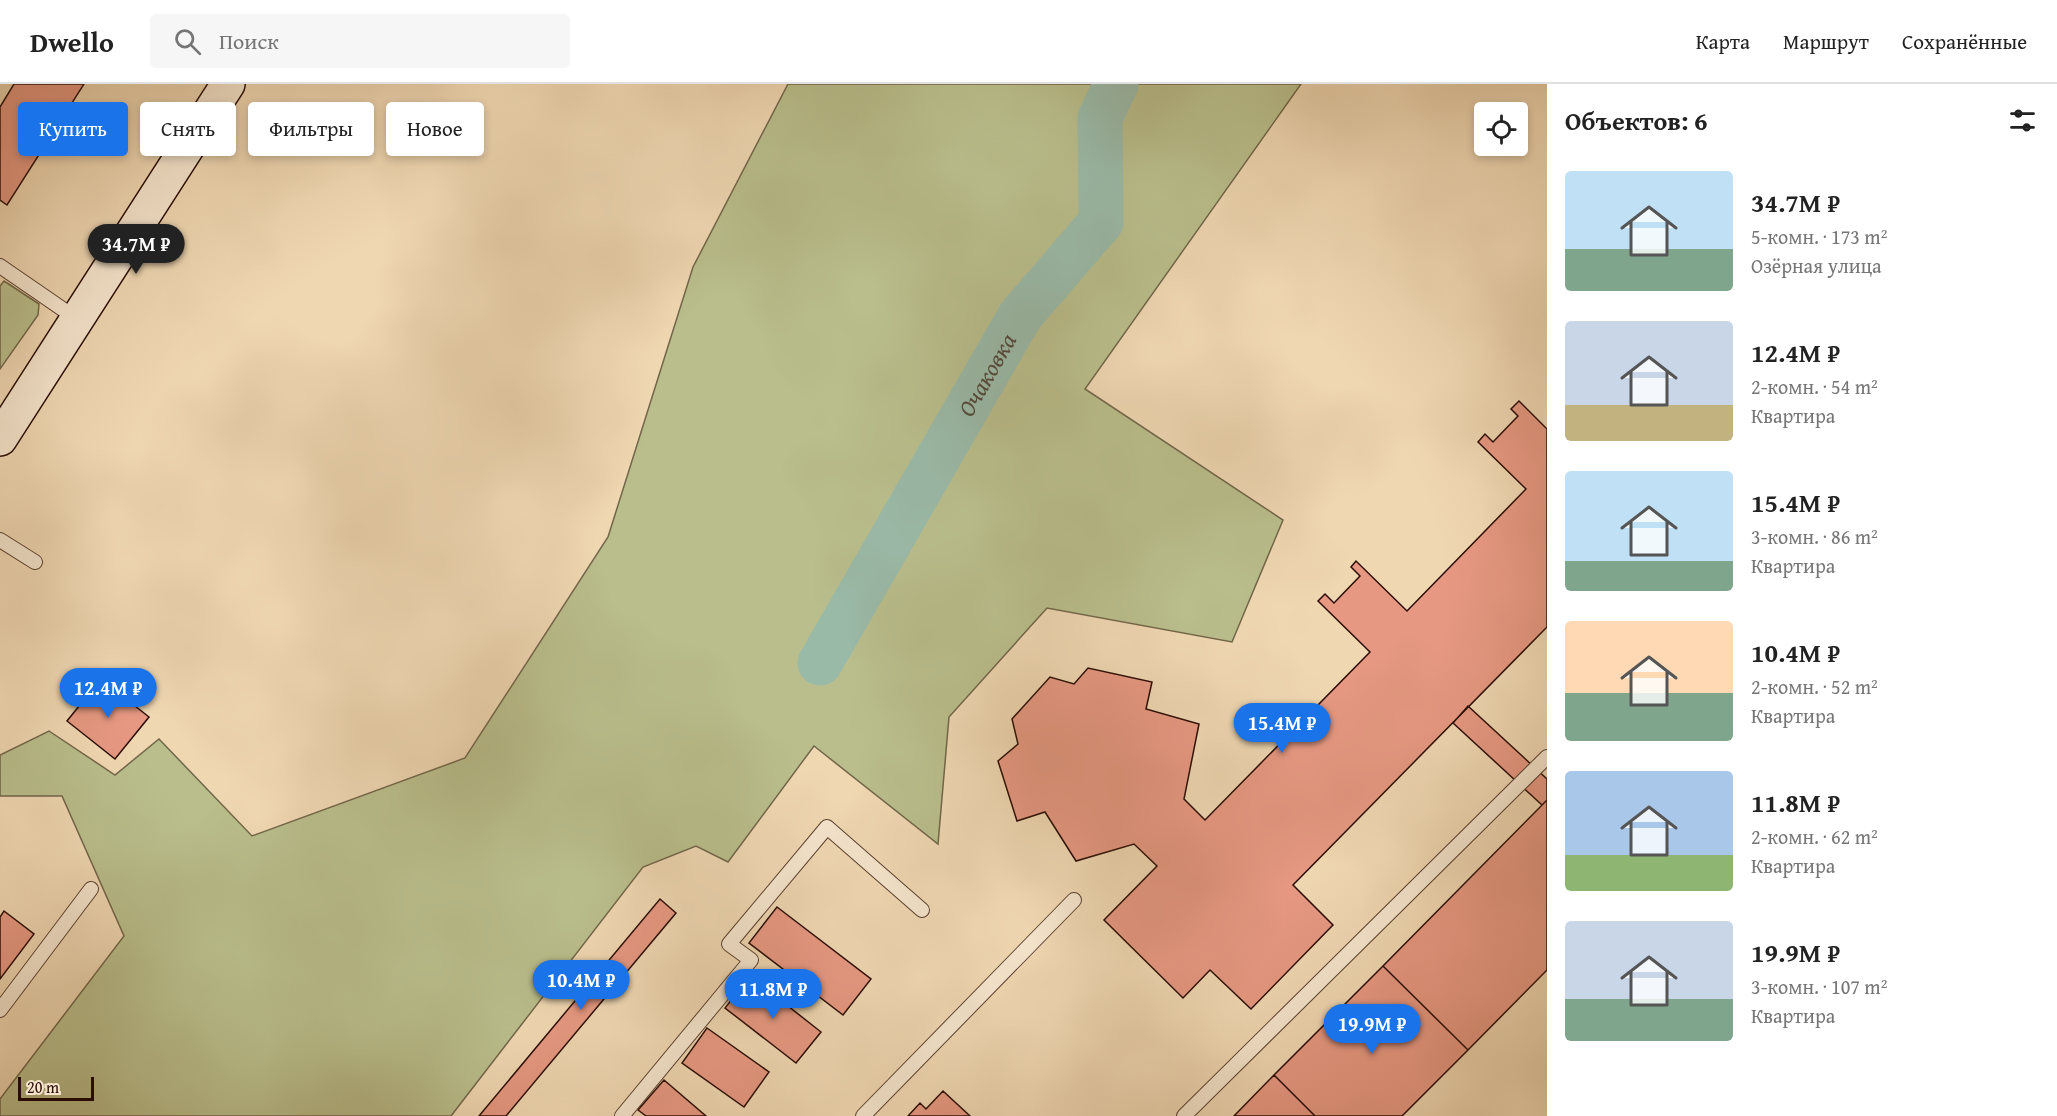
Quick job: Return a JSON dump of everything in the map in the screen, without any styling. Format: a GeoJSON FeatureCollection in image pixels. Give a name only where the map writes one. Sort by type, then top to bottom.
{"type":"FeatureCollection","features":[{"type":"Feature","properties":{"kind":"street"},"geometry":{"type":"LineString","coordinates":[[0,439],[228,84]]}},
{"type":"Feature","properties":{"kind":"lane"},"geometry":{"type":"LineString","coordinates":[[0,266],[77,319]]}},
{"type":"Feature","properties":{"kind":"lane"},"geometry":{"type":"LineString","coordinates":[[0,540],[35,562]]}},
{"type":"Feature","properties":{"kind":"lane"},"geometry":{"type":"LineString","coordinates":[[1184,1116],[1547,757]]}},
{"type":"Feature","properties":{"kind":"lane"},"geometry":{"type":"LineString","coordinates":[[622,1116],[751,960],[729,944],[827,827],[922,910]]}},
{"type":"Feature","properties":{"kind":"lane"},"geometry":{"type":"LineString","coordinates":[[0,1010],[91,889]]}},
{"type":"Feature","properties":{"kind":"lane"},"geometry":{"type":"LineString","coordinates":[[863,1116],[1074,900]]}},
{"type":"Feature","properties":{"kind":"green space"},"geometry":{"type":"Polygon","coordinates":[[[788,84],[1301,84],[1085,389],[1283,520],[1232,642],[1047,608],[949,717],[938,844],[814,746],[728,862],[696,846],[643,867],[451,1116],[0,1116],[0,1099],[124,936],[62,796],[0,796],[0,755],[49,731],[115,775],[159,739],[252,836],[465,758],[608,537],[693,267],[788,84]]]}},
{"type":"Feature","properties":{"kind":"green space"},"geometry":{"type":"Polygon","coordinates":[[[4,281],[39,304],[38,315],[0,369],[0,286],[4,281]]]}},
{"type":"Feature","properties":{"kind":"shaded area"},"geometry":{"type":"Polygon","coordinates":[[[1094,84],[1116,84],[1100,118],[1094,84]]]}},
{"type":"Feature","properties":{"kind":"building"},"geometry":{"type":"Polygon","coordinates":[[[14,84],[84,84],[73,102],[18,102],[18,156],[38,156],[7,205],[0,200],[0,107],[14,84]]]}},
{"type":"Feature","properties":{"kind":"building"},"geometry":{"type":"Polygon","coordinates":[[[1519,401],[1547,429],[1547,627],[1293,885],[1333,925],[1251,1009],[1210,970],[1183,998],[1104,920],[1157,866],[1134,844],[1076,861],[1045,812],[1017,821],[998,761],[1018,744],[1012,719],[1050,677],[1074,684],[1088,668],[1152,682],[1146,709],[1199,724],[1184,799],[1205,820],[1370,652],[1318,601],[1325,594],[1334,603],[1360,576],[1351,567],[1356,561],[1407,611],[1526,489],[1478,442],[1485,434],[1493,442],[1518,416],[1511,409],[1519,401]]]}},
{"type":"Feature","properties":{"kind":"building"},"geometry":{"type":"Polygon","coordinates":[[[101,679],[149,717],[115,759],[67,721],[101,679]]]}},
{"type":"Feature","properties":{"kind":"building"},"geometry":{"type":"Polygon","coordinates":[[[1468,706],[1547,779],[1547,800],[1542,805],[1453,723],[1468,706]]]}},
{"type":"Feature","properties":{"kind":"building"},"geometry":{"type":"Polygon","coordinates":[[[1547,800],[1547,970],[1468,1050],[1383,966],[1547,800]]]}},
{"type":"Feature","properties":{"kind":"building"},"geometry":{"type":"Polygon","coordinates":[[[660,899],[676,913],[506,1116],[479,1116],[660,899]]]}},
{"type":"Feature","properties":{"kind":"building"},"geometry":{"type":"Polygon","coordinates":[[[777,907],[871,979],[843,1015],[749,943],[777,907]]]}},
{"type":"Feature","properties":{"kind":"building"},"geometry":{"type":"Polygon","coordinates":[[[4,911],[34,934],[0,979],[0,917],[4,911]]]}},
{"type":"Feature","properties":{"kind":"building"},"geometry":{"type":"Polygon","coordinates":[[[1383,966],[1468,1050],[1402,1116],[1315,1116],[1274,1075],[1383,966]]]}},
{"type":"Feature","properties":{"kind":"building"},"geometry":{"type":"Polygon","coordinates":[[[750,976],[821,1032],[796,1063],[725,1008],[750,976]]]}},
{"type":"Feature","properties":{"kind":"building"},"geometry":{"type":"Polygon","coordinates":[[[707,1028],[769,1072],[744,1107],[682,1063],[707,1028]]]}},
{"type":"Feature","properties":{"kind":"building"},"geometry":{"type":"Polygon","coordinates":[[[1274,1075],[1315,1116],[1234,1116],[1274,1075]]]}},
{"type":"Feature","properties":{"kind":"building"},"geometry":{"type":"Polygon","coordinates":[[[664,1080],[706,1116],[646,1116],[638,1110],[664,1080]]]}},
{"type":"Feature","properties":{"kind":"building"},"geometry":{"type":"Polygon","coordinates":[[[943,1091],[970,1116],[908,1116],[920,1103],[926,1109],[943,1091]]]}},
{"type":"Feature","properties":{"kind":"waterway","name":"Очаковка"},"geometry":{"type":"LineString","coordinates":[[820,663],[1020,316],[1101,222],[1100,118],[1116,84]]}}]}
